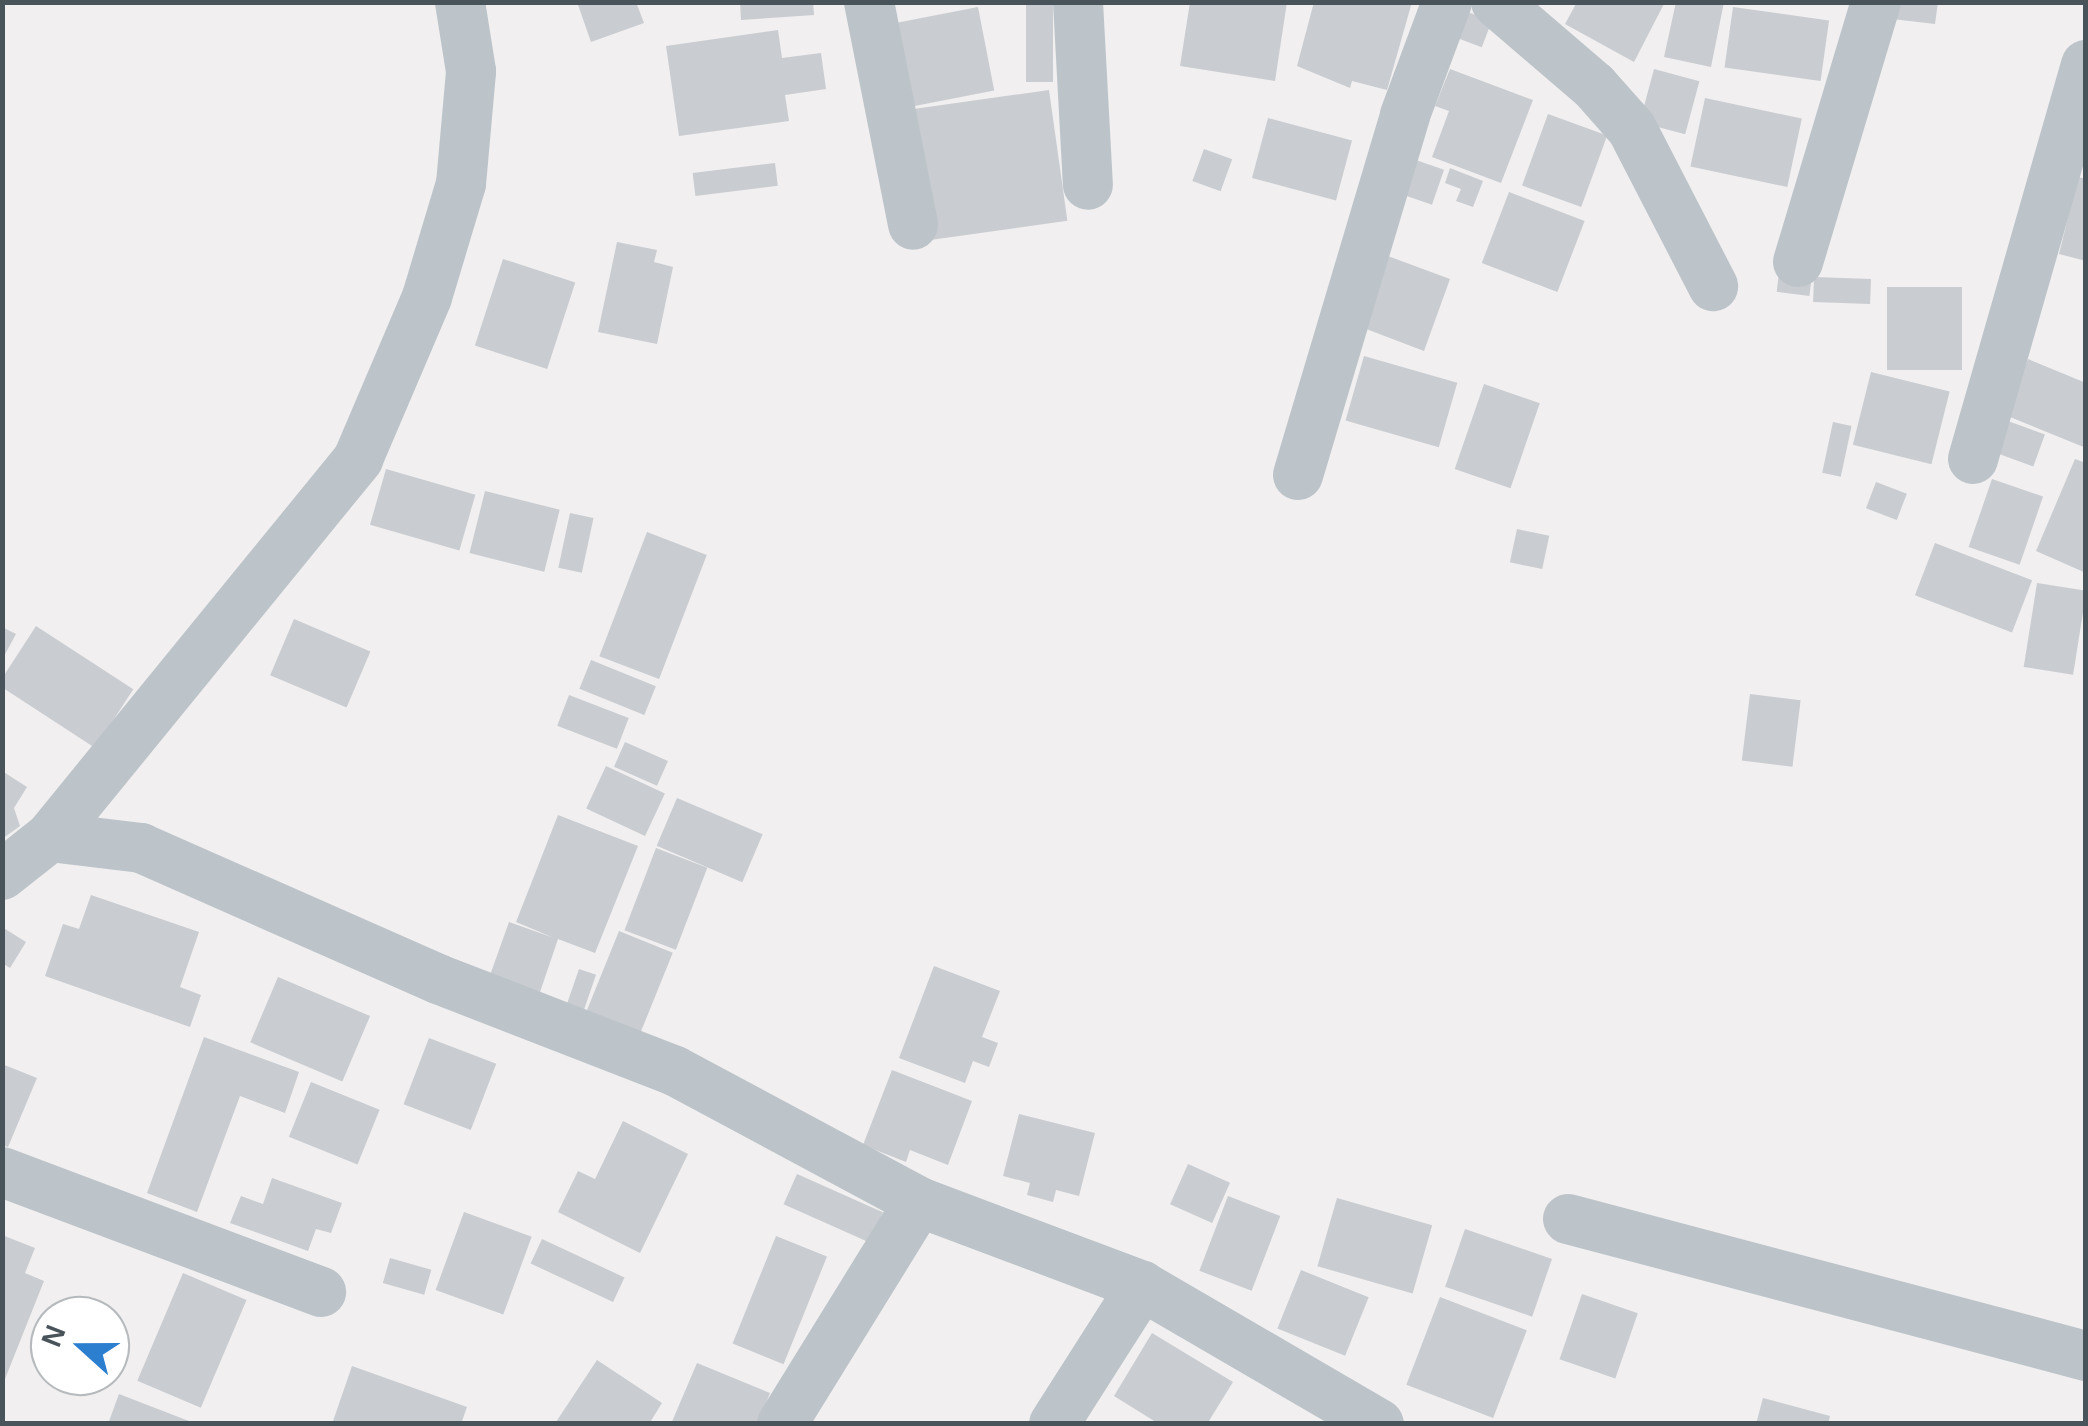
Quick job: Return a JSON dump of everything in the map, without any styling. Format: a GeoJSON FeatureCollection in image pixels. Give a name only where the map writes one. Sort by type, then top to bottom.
{"type":"FeatureCollection","features":[{"type":"Feature","properties":{"kind":"street"},"geometry":{"type":"LineString","coordinates":[[2,874],[50,837],[358,459],[390,391],[461,184],[472,71],[460,2]]}},
{"type":"Feature","properties":{"kind":"street"},"geometry":{"type":"LineString","coordinates":[[869,2],[913,225]]}},
{"type":"Feature","properties":{"kind":"street"},"geometry":{"type":"LineString","coordinates":[[1078,2],[1088,185]]}},
{"type":"Feature","properties":{"kind":"street"},"geometry":{"type":"LineString","coordinates":[[1298,475],[1405,115],[1448,2]]}},
{"type":"Feature","properties":{"kind":"street"},"geometry":{"type":"LineString","coordinates":[[1496,2],[1594,86],[1632,129],[1713,286]]}},
{"type":"Feature","properties":{"kind":"street"},"geometry":{"type":"LineString","coordinates":[[1798,262],[1876,2]]}},
{"type":"Feature","properties":{"kind":"street"},"geometry":{"type":"LineString","coordinates":[[1973,459],[2086,65]]}},
{"type":"Feature","properties":{"kind":"street"},"geometry":{"type":"LineString","coordinates":[[110,766],[141,848]]}},
{"type":"Feature","properties":{"kind":"street"},"geometry":{"type":"LineString","coordinates":[[50,837],[141,848],[438,979],[675,1071],[919,1202],[1142,1286],[1380,1424]]}},
{"type":"Feature","properties":{"kind":"street"},"geometry":{"type":"LineString","coordinates":[[2,1172],[320,1292]]}},
{"type":"Feature","properties":{"kind":"street"},"geometry":{"type":"LineString","coordinates":[[782,1424],[919,1202]]}},
{"type":"Feature","properties":{"kind":"street"},"geometry":{"type":"LineString","coordinates":[[1568,1219],[2086,1356]]}},
{"type":"Feature","properties":{"kind":"street"},"geometry":{"type":"LineString","coordinates":[[1054,1424],[1142,1286]]}},
{"type":"Feature","properties":{"kind":"building"},"geometry":{"type":"Polygon","coordinates":[[[577,2],[636,2],[644,23],[591,42],[577,2]]]}},
{"type":"Feature","properties":{"kind":"building"},"geometry":{"type":"Polygon","coordinates":[[[740,2],[813,2],[814,15],[741,20],[740,2]]]}},
{"type":"Feature","properties":{"kind":"building"},"geometry":{"type":"Polygon","coordinates":[[[1026,2],[1053,2],[1053,82],[1026,82],[1026,2]]]}},
{"type":"Feature","properties":{"kind":"building"},"geometry":{"type":"Polygon","coordinates":[[[1190,2],[1287,2],[1275,81],[1180,66],[1190,2]]]}},
{"type":"Feature","properties":{"kind":"building"},"geometry":{"type":"Polygon","coordinates":[[[1314,2],[1412,2],[1387,90],[1352,81],[1350,88],[1297,66],[1314,2]]]}},
{"type":"Feature","properties":{"kind":"building"},"geometry":{"type":"Polygon","coordinates":[[[1577,2],[1665,2],[1634,62],[1565,24],[1577,2]]]}},
{"type":"Feature","properties":{"kind":"building"},"geometry":{"type":"Polygon","coordinates":[[[1676,2],[1724,2],[1711,67],[1664,57],[1676,2]]]}},
{"type":"Feature","properties":{"kind":"building"},"geometry":{"type":"Polygon","coordinates":[[[1893,2],[1938,2],[1935,24],[1892,19],[1893,2]]]}},
{"type":"Feature","properties":{"kind":"building"},"geometry":{"type":"Polygon","coordinates":[[[978,7],[994,90],[911,107],[895,23],[978,7]]]}},
{"type":"Feature","properties":{"kind":"building"},"geometry":{"type":"Polygon","coordinates":[[[1733,7],[1829,20],[1821,81],[1725,67],[1733,7]]]}},
{"type":"Feature","properties":{"kind":"building"},"geometry":{"type":"Polygon","coordinates":[[[1460,9],[1492,21],[1482,47],[1450,35],[1460,9]]]}},
{"type":"Feature","properties":{"kind":"building"},"geometry":{"type":"Polygon","coordinates":[[[778,30],[782,58],[821,53],[826,89],[785,95],[789,121],[679,136],[666,46],[778,30]]]}},
{"type":"Feature","properties":{"kind":"building"},"geometry":{"type":"Polygon","coordinates":[[[1450,69],[1533,100],[1501,183],[1432,157],[1449,111],[1435,106],[1450,69]]]}},
{"type":"Feature","properties":{"kind":"building"},"geometry":{"type":"Polygon","coordinates":[[[1654,69],[1699,81],[1685,134],[1640,122],[1654,69]]]}},
{"type":"Feature","properties":{"kind":"building"},"geometry":{"type":"Polygon","coordinates":[[[1049,90],[1067,221],[927,240],[908,110],[1049,90]]]}},
{"type":"Feature","properties":{"kind":"building"},"geometry":{"type":"Polygon","coordinates":[[[1705,98],[1802,119],[1787,187],[1690,166],[1705,98]]]}},
{"type":"Feature","properties":{"kind":"building"},"geometry":{"type":"Polygon","coordinates":[[[1548,114],[1607,136],[1581,207],[1522,185],[1548,114]]]}},
{"type":"Feature","properties":{"kind":"building"},"geometry":{"type":"Polygon","coordinates":[[[1268,118],[1352,141],[1336,200],[1252,178],[1268,118]]]}},
{"type":"Feature","properties":{"kind":"building"},"geometry":{"type":"Polygon","coordinates":[[[1204,149],[1232,159],[1221,191],[1192,181],[1204,149]]]}},
{"type":"Feature","properties":{"kind":"building"},"geometry":{"type":"Polygon","coordinates":[[[1410,158],[1444,170],[1432,205],[1398,193],[1410,158]]]}},
{"type":"Feature","properties":{"kind":"building"},"geometry":{"type":"Polygon","coordinates":[[[775,163],[778,186],[695,196],[693,173],[775,163]]]}},
{"type":"Feature","properties":{"kind":"building"},"geometry":{"type":"Polygon","coordinates":[[[1450,168],[1483,181],[1473,207],[1456,201],[1461,189],[1445,183],[1450,168]]]}},
{"type":"Feature","properties":{"kind":"building"},"geometry":{"type":"Polygon","coordinates":[[[2078,177],[2086,179],[2086,261],[2059,254],[2078,177]]]}},
{"type":"Feature","properties":{"kind":"building"},"geometry":{"type":"Polygon","coordinates":[[[1509,192],[1585,221],[1557,292],[1482,263],[1509,192]]]}},
{"type":"Feature","properties":{"kind":"building"},"geometry":{"type":"Polygon","coordinates":[[[617,242],[657,250],[654,262],[673,267],[657,344],[598,332],[617,242]]]}},
{"type":"Feature","properties":{"kind":"building"},"geometry":{"type":"Polygon","coordinates":[[[1377,252],[1450,279],[1424,351],[1361,327],[1377,252]]]}},
{"type":"Feature","properties":{"kind":"building"},"geometry":{"type":"Polygon","coordinates":[[[503,259],[575,282],[547,369],[475,346],[503,259]]]}},
{"type":"Feature","properties":{"kind":"building"},"geometry":{"type":"Polygon","coordinates":[[[1779,273],[1812,277],[1809,296],[1777,292],[1779,273]]]}},
{"type":"Feature","properties":{"kind":"building"},"geometry":{"type":"Polygon","coordinates":[[[1814,277],[1871,279],[1870,304],[1813,302],[1814,277]]]}},
{"type":"Feature","properties":{"kind":"building"},"geometry":{"type":"Polygon","coordinates":[[[1887,287],[1962,287],[1962,370],[1887,370],[1887,287]]]}},
{"type":"Feature","properties":{"kind":"building"},"geometry":{"type":"Polygon","coordinates":[[[1364,356],[1457,383],[1439,447],[1346,420],[1364,356]]]}},
{"type":"Feature","properties":{"kind":"building"},"geometry":{"type":"Polygon","coordinates":[[[2028,359],[2086,383],[2086,448],[2005,415],[2028,359]]]}},
{"type":"Feature","properties":{"kind":"building"},"geometry":{"type":"Polygon","coordinates":[[[1871,372],[1950,392],[1931,464],[1853,445],[1871,372]]]}},
{"type":"Feature","properties":{"kind":"building"},"geometry":{"type":"Polygon","coordinates":[[[1484,384],[1540,403],[1510,488],[1455,469],[1484,384]]]}},
{"type":"Feature","properties":{"kind":"building"},"geometry":{"type":"Polygon","coordinates":[[[1997,417],[2045,434],[2033,466],[1985,449],[1997,417]]]}},
{"type":"Feature","properties":{"kind":"building"},"geometry":{"type":"Polygon","coordinates":[[[1833,422],[1852,426],[1841,477],[1822,473],[1833,422]]]}},
{"type":"Feature","properties":{"kind":"building"},"geometry":{"type":"Polygon","coordinates":[[[2075,459],[2086,463],[2086,573],[2036,551],[2075,459]]]}},
{"type":"Feature","properties":{"kind":"building"},"geometry":{"type":"Polygon","coordinates":[[[386,469],[475,495],[459,550],[370,525],[386,469]]]}},
{"type":"Feature","properties":{"kind":"building"},"geometry":{"type":"Polygon","coordinates":[[[1992,479],[2043,497],[2020,565],[1969,547],[1992,479]]]}},
{"type":"Feature","properties":{"kind":"building"},"geometry":{"type":"Polygon","coordinates":[[[1876,482],[1907,494],[1897,520],[1866,508],[1876,482]]]}},
{"type":"Feature","properties":{"kind":"building"},"geometry":{"type":"Polygon","coordinates":[[[485,491],[560,510],[544,572],[470,553],[485,491]]]}},
{"type":"Feature","properties":{"kind":"building"},"geometry":{"type":"Polygon","coordinates":[[[570,513],[593,518],[582,573],[558,568],[570,513]]]}},
{"type":"Feature","properties":{"kind":"building"},"geometry":{"type":"Polygon","coordinates":[[[1517,529],[1549,536],[1542,569],[1510,562],[1517,529]]]}},
{"type":"Feature","properties":{"kind":"building"},"geometry":{"type":"Polygon","coordinates":[[[647,532],[707,555],[659,679],[599,656],[647,532]]]}},
{"type":"Feature","properties":{"kind":"building"},"geometry":{"type":"Polygon","coordinates":[[[1935,543],[2032,580],[2012,633],[1915,595],[1935,543]]]}},
{"type":"Feature","properties":{"kind":"building"},"geometry":{"type":"Polygon","coordinates":[[[2037,583],[2086,591],[2073,675],[2024,667],[2037,583]]]}},
{"type":"Feature","properties":{"kind":"building"},"geometry":{"type":"Polygon","coordinates":[[[294,619],[370,651],[347,708],[270,675],[294,619]]]}},
{"type":"Feature","properties":{"kind":"building"},"geometry":{"type":"Polygon","coordinates":[[[36,626],[133,689],[95,748],[2,687],[2,678],[36,626]]]}},
{"type":"Feature","properties":{"kind":"building"},"geometry":{"type":"Polygon","coordinates":[[[2,627],[16,634],[2,660],[2,627]]]}},
{"type":"Feature","properties":{"kind":"building"},"geometry":{"type":"Polygon","coordinates":[[[591,660],[656,686],[644,715],[579,689],[591,660]]]}},
{"type":"Feature","properties":{"kind":"building"},"geometry":{"type":"Polygon","coordinates":[[[1750,694],[1801,700],[1792,767],[1742,761],[1750,694]]]}},
{"type":"Feature","properties":{"kind":"building"},"geometry":{"type":"Polygon","coordinates":[[[569,695],[629,718],[617,749],[557,726],[569,695]]]}},
{"type":"Feature","properties":{"kind":"building"},"geometry":{"type":"Polygon","coordinates":[[[625,742],[668,761],[657,786],[614,767],[625,742]]]}},
{"type":"Feature","properties":{"kind":"building"},"geometry":{"type":"Polygon","coordinates":[[[606,766],[665,793],[645,836],[586,809],[606,766]]]}},
{"type":"Feature","properties":{"kind":"building"},"geometry":{"type":"Polygon","coordinates":[[[2,771],[27,787],[14,808],[20,826],[2,839],[2,771]]]}},
{"type":"Feature","properties":{"kind":"building"},"geometry":{"type":"Polygon","coordinates":[[[677,798],[763,834],[742,882],[657,846],[677,798]]]}},
{"type":"Feature","properties":{"kind":"building"},"geometry":{"type":"Polygon","coordinates":[[[558,815],[638,846],[595,953],[558,939],[539,995],[489,978],[509,922],[554,938],[516,922],[558,815]]]}},
{"type":"Feature","properties":{"kind":"building"},"geometry":{"type":"Polygon","coordinates":[[[656,848],[707,868],[676,950],[624,930],[656,848]]]}},
{"type":"Feature","properties":{"kind":"building"},"geometry":{"type":"Polygon","coordinates":[[[91,895],[199,932],[180,987],[201,995],[190,1027],[45,976],[63,924],[79,929],[91,895]]]}},
{"type":"Feature","properties":{"kind":"building"},"geometry":{"type":"Polygon","coordinates":[[[2,927],[26,942],[10,968],[2,963],[2,927]]]}},
{"type":"Feature","properties":{"kind":"building"},"geometry":{"type":"Polygon","coordinates":[[[619,931],[673,953],[639,1037],[585,1015],[619,931]]]}},
{"type":"Feature","properties":{"kind":"building"},"geometry":{"type":"Polygon","coordinates":[[[934,966],[1000,991],[982,1037],[998,1043],[989,1067],[973,1061],[965,1083],[899,1058],[934,966]]]}},
{"type":"Feature","properties":{"kind":"building"},"geometry":{"type":"Polygon","coordinates":[[[579,969],[596,975],[581,1018],[564,1012],[579,969]]]}},
{"type":"Feature","properties":{"kind":"building"},"geometry":{"type":"Polygon","coordinates":[[[278,977],[370,1016],[342,1081],[250,1042],[278,977]]]}},
{"type":"Feature","properties":{"kind":"building"},"geometry":{"type":"Polygon","coordinates":[[[204,1037],[299,1072],[285,1113],[240,1096],[197,1212],[147,1193],[204,1037]]]}},
{"type":"Feature","properties":{"kind":"building"},"geometry":{"type":"Polygon","coordinates":[[[429,1038],[496,1064],[471,1130],[404,1104],[429,1038]]]}},
{"type":"Feature","properties":{"kind":"building"},"geometry":{"type":"Polygon","coordinates":[[[2,1064],[37,1078],[8,1147],[2,1145],[2,1064]]]}},
{"type":"Feature","properties":{"kind":"building"},"geometry":{"type":"Polygon","coordinates":[[[892,1070],[972,1101],[948,1165],[910,1150],[906,1162],[863,1145],[892,1070]]]}},
{"type":"Feature","properties":{"kind":"building"},"geometry":{"type":"Polygon","coordinates":[[[311,1082],[380,1110],[358,1164],[289,1137],[311,1082]]]}},
{"type":"Feature","properties":{"kind":"building"},"geometry":{"type":"Polygon","coordinates":[[[1019,1114],[1095,1133],[1079,1196],[1056,1190],[1053,1202],[1027,1195],[1030,1183],[1003,1176],[1019,1114]]]}},
{"type":"Feature","properties":{"kind":"building"},"geometry":{"type":"Polygon","coordinates":[[[623,1121],[688,1154],[640,1253],[558,1212],[578,1171],[595,1179],[623,1121]]]}},
{"type":"Feature","properties":{"kind":"building"},"geometry":{"type":"Polygon","coordinates":[[[1188,1164],[1230,1183],[1212,1223],[1170,1204],[1188,1164]]]}},
{"type":"Feature","properties":{"kind":"building"},"geometry":{"type":"Polygon","coordinates":[[[797,1174],[883,1212],[869,1242],[784,1204],[797,1174]]]}},
{"type":"Feature","properties":{"kind":"building"},"geometry":{"type":"Polygon","coordinates":[[[272,1178],[342,1203],[331,1233],[316,1229],[308,1251],[230,1223],[241,1196],[263,1204],[272,1178]]]}},
{"type":"Feature","properties":{"kind":"building"},"geometry":{"type":"Polygon","coordinates":[[[1228,1196],[1280,1216],[1252,1291],[1199,1271],[1228,1196]]]}},
{"type":"Feature","properties":{"kind":"building"},"geometry":{"type":"Polygon","coordinates":[[[1337,1198],[1432,1225],[1413,1294],[1317,1266],[1337,1198]]]}},
{"type":"Feature","properties":{"kind":"building"},"geometry":{"type":"Polygon","coordinates":[[[464,1212],[532,1237],[503,1315],[436,1290],[464,1212]]]}},
{"type":"Feature","properties":{"kind":"building"},"geometry":{"type":"Polygon","coordinates":[[[1465,1229],[1552,1259],[1532,1317],[1445,1287],[1465,1229]]]}},
{"type":"Feature","properties":{"kind":"building"},"geometry":{"type":"Polygon","coordinates":[[[2,1235],[35,1248],[25,1273],[44,1281],[38,1296],[30,1296],[30,1316],[3,1384],[2,1235]]]}},
{"type":"Feature","properties":{"kind":"building"},"geometry":{"type":"Polygon","coordinates":[[[776,1236],[827,1257],[784,1364],[733,1344],[776,1236]]]}},
{"type":"Feature","properties":{"kind":"building"},"geometry":{"type":"Polygon","coordinates":[[[542,1239],[624,1277],[613,1302],[531,1263],[542,1239]]]}},
{"type":"Feature","properties":{"kind":"building"},"geometry":{"type":"Polygon","coordinates":[[[390,1258],[431,1270],[424,1295],[383,1283],[390,1258]]]}},
{"type":"Feature","properties":{"kind":"building"},"geometry":{"type":"Polygon","coordinates":[[[1301,1270],[1369,1297],[1345,1356],[1277,1328],[1301,1270]]]}},
{"type":"Feature","properties":{"kind":"building"},"geometry":{"type":"Polygon","coordinates":[[[183,1273],[247,1300],[201,1408],[137,1381],[183,1273]]]}},
{"type":"Feature","properties":{"kind":"building"},"geometry":{"type":"Polygon","coordinates":[[[1582,1294],[1638,1313],[1615,1378],[1560,1359],[1582,1294]]]}},
{"type":"Feature","properties":{"kind":"building"},"geometry":{"type":"Polygon","coordinates":[[[1440,1297],[1527,1330],[1493,1418],[1406,1385],[1440,1297]]]}},
{"type":"Feature","properties":{"kind":"building"},"geometry":{"type":"Polygon","coordinates":[[[1152,1333],[1233,1382],[1207,1424],[1159,1424],[1114,1396],[1152,1333]]]}},
{"type":"Feature","properties":{"kind":"building"},"geometry":{"type":"Polygon","coordinates":[[[597,1360],[662,1403],[649,1424],[556,1422],[597,1360]]]}},
{"type":"Feature","properties":{"kind":"building"},"geometry":{"type":"Polygon","coordinates":[[[697,1363],[770,1393],[758,1424],[671,1424],[697,1363]]]}},
{"type":"Feature","properties":{"kind":"building"},"geometry":{"type":"Polygon","coordinates":[[[352,1366],[467,1407],[461,1424],[332,1424],[352,1366]]]}},
{"type":"Feature","properties":{"kind":"building"},"geometry":{"type":"Polygon","coordinates":[[[118,1396],[194,1423],[194,1424],[108,1424],[118,1396]]]}},
{"type":"Feature","properties":{"kind":"building"},"geometry":{"type":"Polygon","coordinates":[[[1763,1398],[1830,1416],[1828,1424],[1756,1424],[1763,1398]]]}}]}
